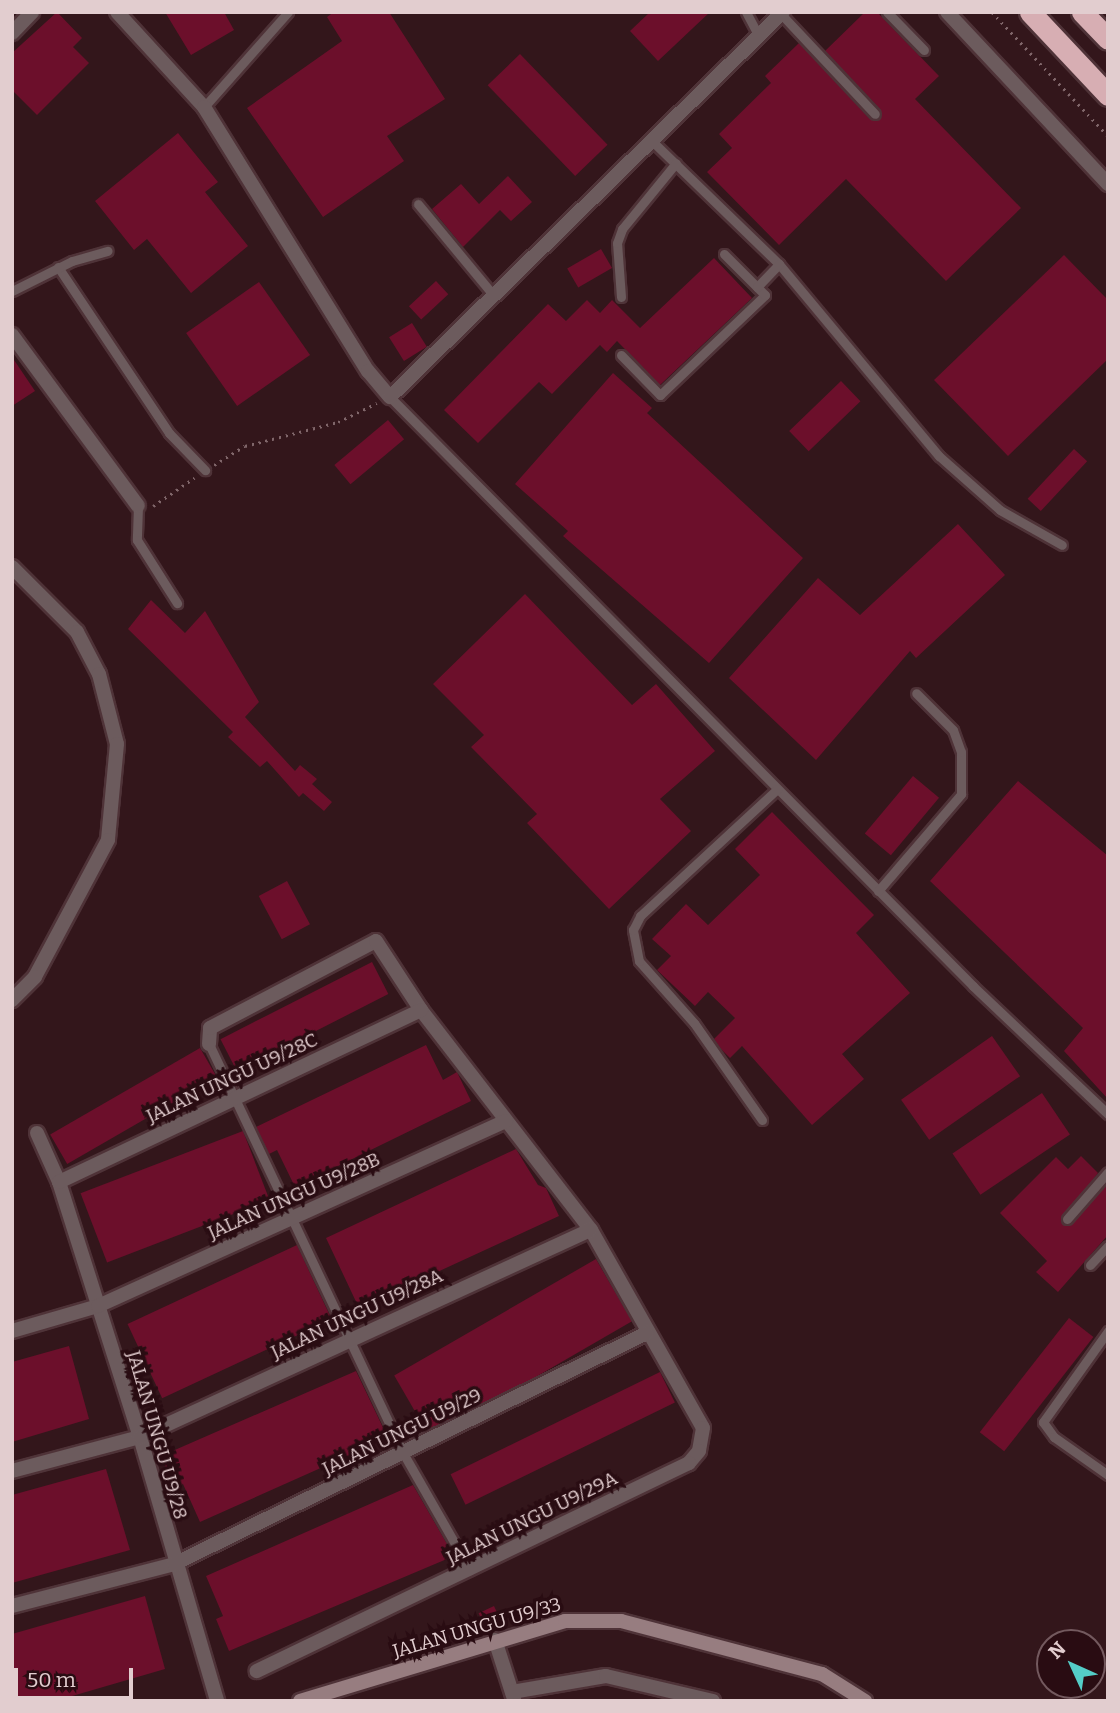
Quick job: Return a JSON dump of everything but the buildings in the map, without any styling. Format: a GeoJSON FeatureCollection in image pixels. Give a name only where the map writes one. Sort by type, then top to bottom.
{"type":"FeatureCollection","features":[{"type":"Feature","properties":{"kind":"highway"},"geometry":{"type":"LineString","coordinates":[[1030,12],[1108,95]]}},
{"type":"Feature","properties":{"kind":"highway"},"geometry":{"type":"LineString","coordinates":[[1082,12],[1108,39]]}},
{"type":"Feature","properties":{"kind":"street"},"geometry":{"type":"LineString","coordinates":[[12,33],[32,12]]}},
{"type":"Feature","properties":{"kind":"street"},"geometry":{"type":"LineString","coordinates":[[117,12],[204,107],[368,371],[390,397],[782,13]]}},
{"type":"Feature","properties":{"kind":"street"},"geometry":{"type":"LineString","coordinates":[[947,12],[1108,184]]}},
{"type":"Feature","properties":{"kind":"street"},"geometry":{"type":"LineString","coordinates":[[12,335],[138,506]]}},
{"type":"Feature","properties":{"kind":"street"},"geometry":{"type":"LineString","coordinates":[[12,568],[77,632],[99,674],[117,744],[108,840],[35,977],[12,1000]]}},
{"type":"Feature","properties":{"kind":"street","name":"JALAN UNGU U9/29A"},"geometry":{"type":"LineString","coordinates":[[209,1044],[210,1028],[376,941],[421,1010],[591,1230],[703,1428],[699,1451],[689,1463],[256,1671]]}},
{"type":"Feature","properties":{"kind":"street","name":"JALAN UNGU U9/28C"},"geometry":{"type":"LineString","coordinates":[[59,1182],[421,1010]]}},
{"type":"Feature","properties":{"kind":"street","name":"JALAN UNGU U9/28B"},"geometry":{"type":"LineString","coordinates":[[12,1331],[98,1306],[506,1121]]}},
{"type":"Feature","properties":{"kind":"street","name":"JALAN UNGU U9/28"},"geometry":{"type":"LineString","coordinates":[[37,1133],[59,1182],[140,1437],[174,1564],[217,1701]]}},
{"type":"Feature","properties":{"kind":"street","name":"JALAN UNGU U9/28A"},"geometry":{"type":"LineString","coordinates":[[12,1471],[140,1437],[348,1338],[591,1230]]}},
{"type":"Feature","properties":{"kind":"street","name":"JALAN UNGU U9/29"},"geometry":{"type":"LineString","coordinates":[[12,1606],[174,1564],[647,1333]]}},
{"type":"Feature","properties":{"kind":"street","name":"JALAN UNGU U9/33"},"geometry":{"type":"LineString","coordinates":[[300,1701],[565,1621],[621,1621],[822,1674],[865,1701]]}},
{"type":"Feature","properties":{"kind":"street"},"geometry":{"type":"LineString","coordinates":[[495,1640],[513,1696],[606,1676],[713,1701]]}},
{"type":"Feature","properties":{"kind":"lane"},"geometry":{"type":"LineString","coordinates":[[746,12],[759,36]]}},
{"type":"Feature","properties":{"kind":"lane"},"geometry":{"type":"LineString","coordinates":[[887,12],[924,50]]}},
{"type":"Feature","properties":{"kind":"lane"},"geometry":{"type":"LineString","coordinates":[[782,13],[875,114]]}},
{"type":"Feature","properties":{"kind":"lane"},"geometry":{"type":"LineString","coordinates":[[204,107],[284,14]]}},
{"type":"Feature","properties":{"kind":"lane"},"geometry":{"type":"LineString","coordinates":[[653,142],[779,264],[939,456],[1000,510],[1062,545]]}},
{"type":"Feature","properties":{"kind":"lane"},"geometry":{"type":"LineString","coordinates":[[621,297],[617,243],[622,229],[676,163]]}},
{"type":"Feature","properties":{"kind":"lane"},"geometry":{"type":"LineString","coordinates":[[418,204],[494,296]]}},
{"type":"Feature","properties":{"kind":"lane"},"geometry":{"type":"LineString","coordinates":[[12,292],[58,267],[108,251]]}},
{"type":"Feature","properties":{"kind":"lane"},"geometry":{"type":"LineString","coordinates":[[621,355],[660,395],[765,295],[724,254]]}},
{"type":"Feature","properties":{"kind":"lane"},"geometry":{"type":"LineString","coordinates":[[757,287],[779,264]]}},
{"type":"Feature","properties":{"kind":"lane"},"geometry":{"type":"LineString","coordinates":[[58,267],[169,433],[205,470]]}},
{"type":"Feature","properties":{"kind":"lane"},"geometry":{"type":"LineString","coordinates":[[390,397],[878,891],[1108,1114]]}},
{"type":"Feature","properties":{"kind":"lane"},"geometry":{"type":"LineString","coordinates":[[138,506],[137,540],[177,603]]}},
{"type":"Feature","properties":{"kind":"lane"},"geometry":{"type":"LineString","coordinates":[[878,891],[961,794],[961,752],[953,730],[916,692]]}},
{"type":"Feature","properties":{"kind":"lane"},"geometry":{"type":"LineString","coordinates":[[762,1120],[694,1023],[639,961],[633,930],[640,916],[777,789]]}},
{"type":"Feature","properties":{"kind":"lane"},"geometry":{"type":"LineString","coordinates":[[209,1044],[237,1097],[403,1453],[470,1570]]}},
{"type":"Feature","properties":{"kind":"lane"},"geometry":{"type":"LineString","coordinates":[[1067,1219],[1108,1172]]}},
{"type":"Feature","properties":{"kind":"lane"},"geometry":{"type":"LineString","coordinates":[[1090,1265],[1108,1246]]}},
{"type":"Feature","properties":{"kind":"lane"},"geometry":{"type":"LineString","coordinates":[[1108,1331],[1043,1422],[1054,1437],[1108,1475]]}},
{"type":"Feature","properties":{"kind":"path"},"geometry":{"type":"LineString","coordinates":[[992,12],[1108,136]]}},
{"type":"Feature","properties":{"kind":"path"},"geometry":{"type":"LineString","coordinates":[[138,506],[147,510],[205,470],[246,446],[338,422],[390,397]]}}]}
